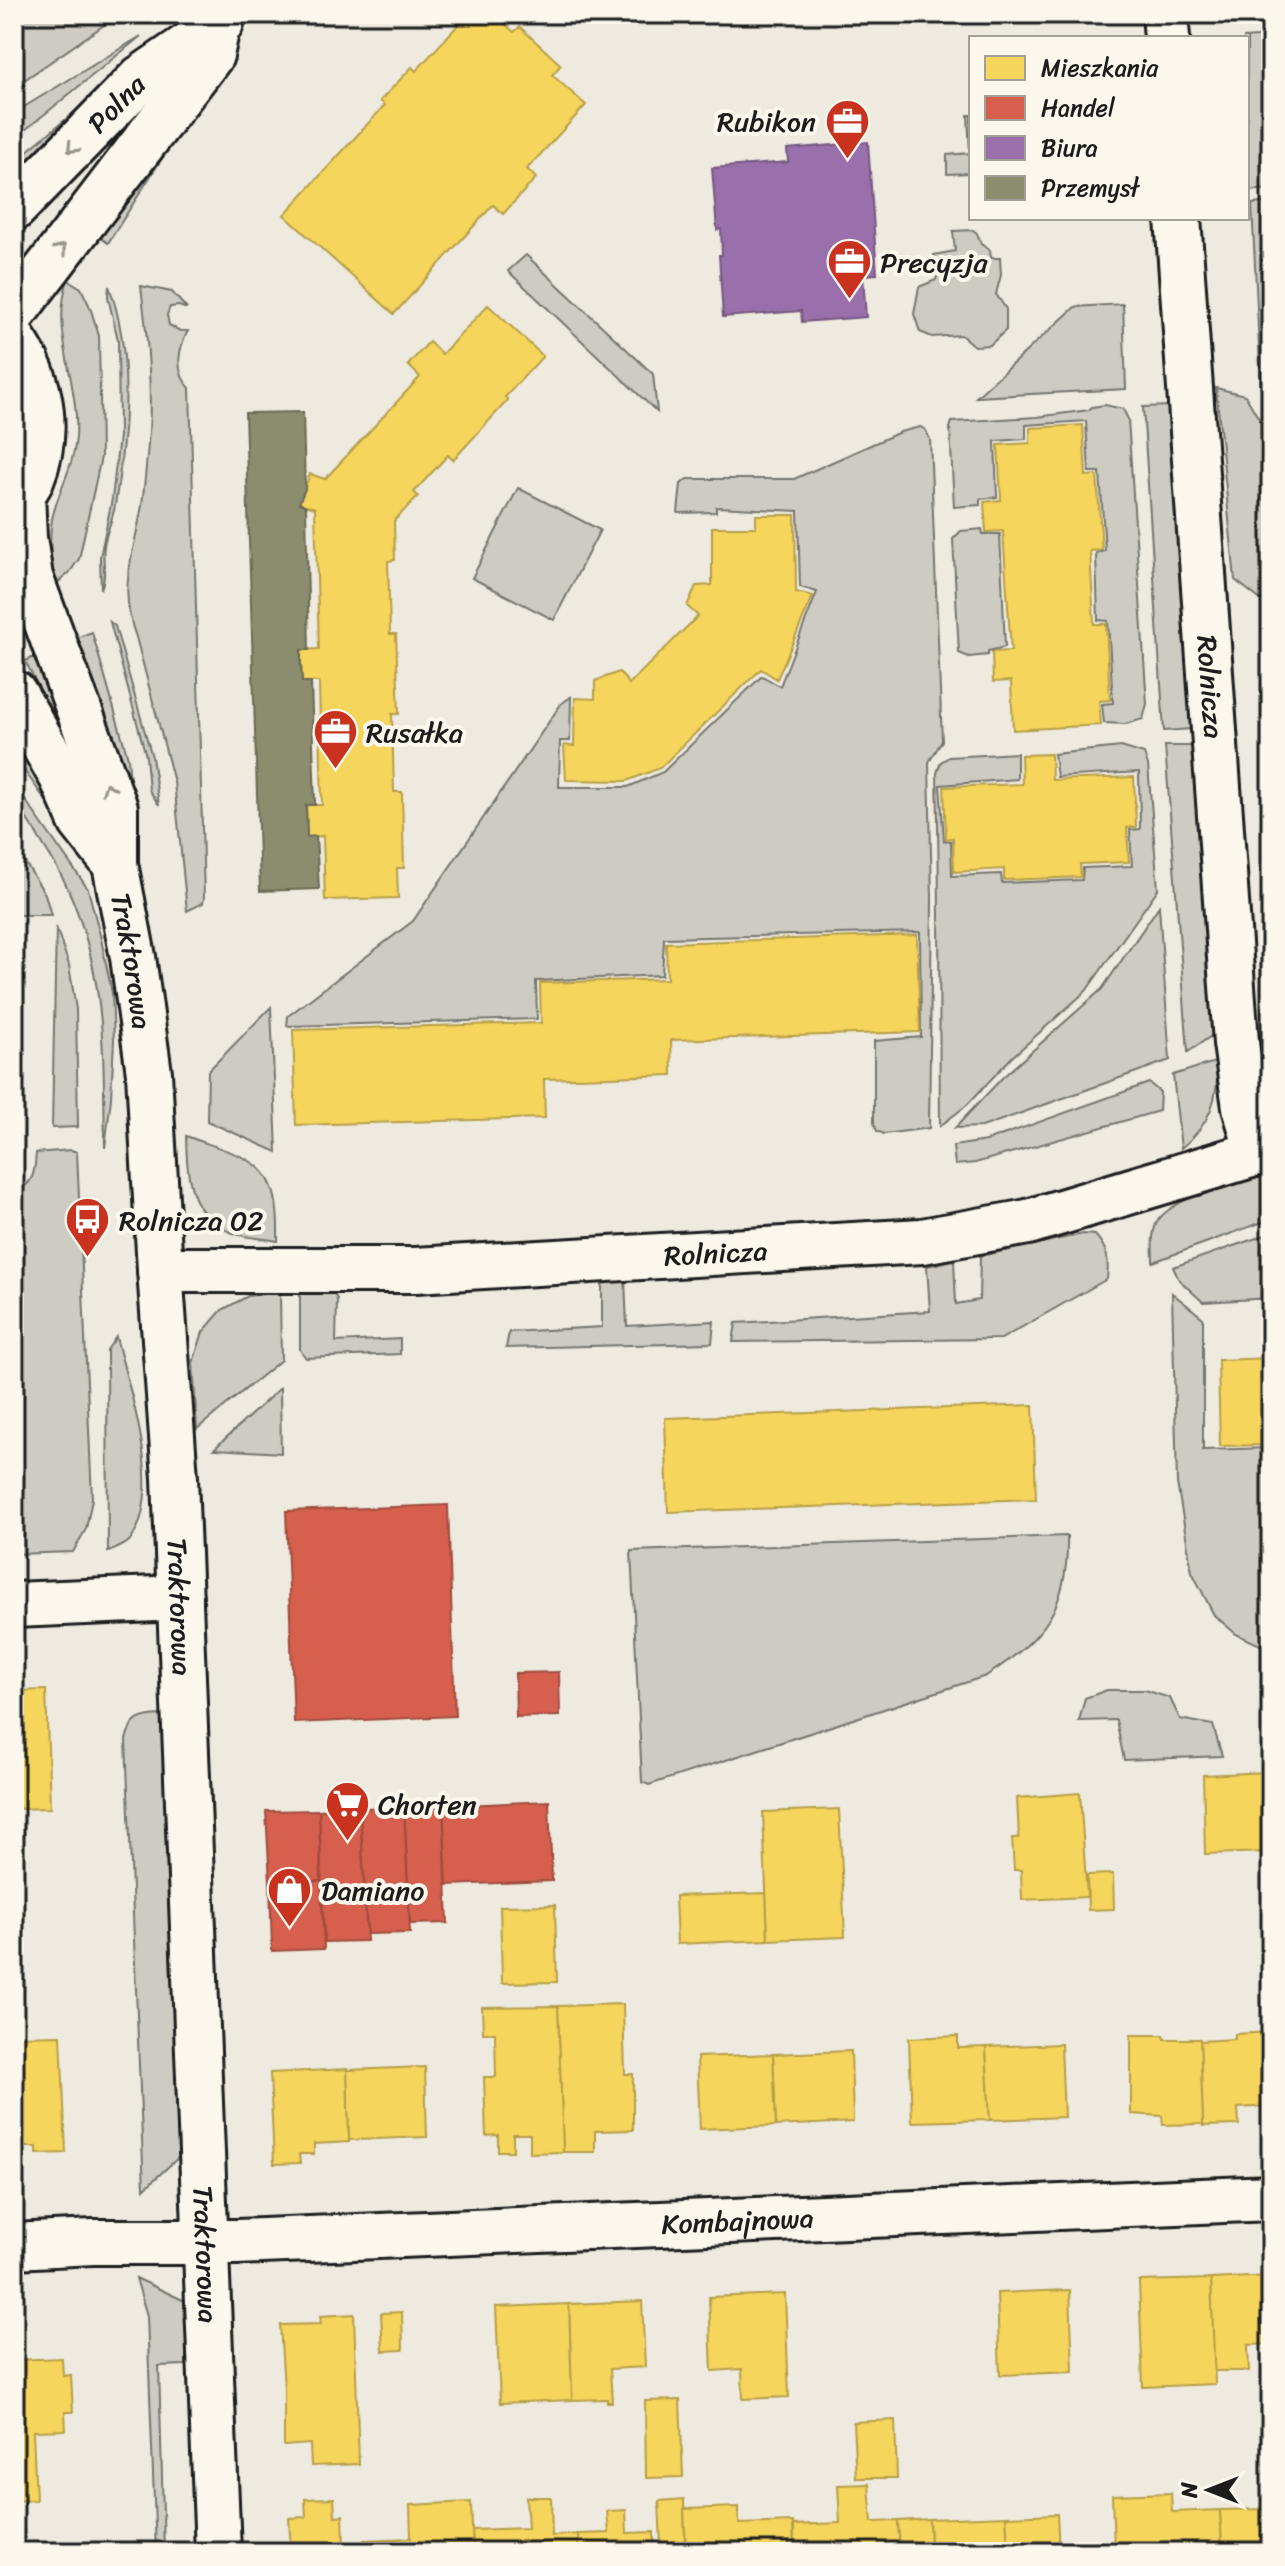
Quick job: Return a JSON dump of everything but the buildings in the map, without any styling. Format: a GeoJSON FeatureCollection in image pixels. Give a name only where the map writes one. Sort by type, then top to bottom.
{"type":"FeatureCollection","features":[{"type":"Feature","properties":{"kind":"street"},"geometry":{"type":"LineString","coordinates":[[1165,14],[1167,36]]}},
{"type":"Feature","properties":{"kind":"street"},"geometry":{"type":"LineString","coordinates":[[14,312],[211,55],[224,20]]}},
{"type":"Feature","properties":{"kind":"street","name":"Polna"},"geometry":{"type":"LineString","coordinates":[[14,208],[141,78],[224,20]]}},
{"type":"Feature","properties":{"kind":"street","name":"Rolnicza"},"geometry":{"type":"LineString","coordinates":[[160,1270],[415,1270],[922,1241],[1028,1222],[1264,1151],[1245,1107],[1236,1043],[1178,220]]}},
{"type":"Feature","properties":{"kind":"street"},"geometry":{"type":"LineString","coordinates":[[14,341],[28,360],[41,400],[42,441],[30,482],[18,500],[30,577],[115,808],[115,864]]}},
{"type":"Feature","properties":{"kind":"street","name":"Traktorowa"},"geometry":{"type":"LineString","coordinates":[[14,693],[62,777],[81,821],[115,864],[133,957],[149,1073],[175,1478],[218,2552]]}},
{"type":"Feature","properties":{"kind":"street"},"geometry":{"type":"LineString","coordinates":[[14,1605],[180,1598]]}},
{"type":"Feature","properties":{"kind":"street","name":"Kombajnowa"},"geometry":{"type":"LineString","coordinates":[[14,2246],[93,2242],[205,2243],[1271,2198]]}},
{"type":"Feature","properties":{"kind":"shaded area"},"geometry":{"type":"Polygon","coordinates":[[[14,14],[120,14],[14,87],[14,14]]]}},
{"type":"Feature","properties":{"kind":"shaded area"},"geometry":{"type":"Polygon","coordinates":[[[141,36],[14,139],[14,113],[141,36]]]}},
{"type":"Feature","properties":{"kind":"shaded area"},"geometry":{"type":"Polygon","coordinates":[[[1271,36],[1271,59],[1262,60],[1271,152],[1271,189],[1249,191],[1249,38],[1271,36]]]}},
{"type":"Feature","properties":{"kind":"shaded area"},"geometry":{"type":"Polygon","coordinates":[[[140,58],[27,166],[20,157],[140,58]]]}},
{"type":"Feature","properties":{"kind":"shaded area"},"geometry":{"type":"Polygon","coordinates":[[[201,97],[108,243],[97,235],[201,97]]]}},
{"type":"Feature","properties":{"kind":"shaded area"},"geometry":{"type":"Polygon","coordinates":[[[969,153],[969,173],[947,174],[947,155],[969,153]]]}},
{"type":"Feature","properties":{"kind":"shaded area"},"geometry":{"type":"Polygon","coordinates":[[[1271,202],[1271,389],[1261,389],[1252,204],[1271,202]]]}},
{"type":"Feature","properties":{"kind":"shaded area"},"geometry":{"type":"Polygon","coordinates":[[[973,230],[981,244],[990,250],[991,258],[1000,258],[1001,275],[996,294],[1006,309],[1006,330],[990,345],[974,346],[961,335],[932,337],[920,332],[914,314],[919,287],[936,280],[939,267],[934,255],[955,251],[953,231],[973,230]]]}},
{"type":"Feature","properties":{"kind":"shaded area"},"geometry":{"type":"Polygon","coordinates":[[[526,255],[653,374],[657,412],[508,271],[526,255]]]}},
{"type":"Feature","properties":{"kind":"shaded area"},"geometry":{"type":"Polygon","coordinates":[[[68,280],[81,288],[99,336],[101,457],[79,559],[54,586],[50,544],[52,519],[76,437],[74,397],[62,319],[68,280]]]}},
{"type":"Feature","properties":{"kind":"shaded area"},"geometry":{"type":"Polygon","coordinates":[[[109,286],[122,339],[126,395],[119,478],[104,546],[101,589],[100,557],[112,499],[119,436],[118,340],[108,297],[109,286]]]}},
{"type":"Feature","properties":{"kind":"shaded area"},"geometry":{"type":"Polygon","coordinates":[[[141,286],[172,292],[187,309],[170,307],[167,315],[169,325],[180,331],[188,331],[179,360],[182,375],[190,388],[204,898],[203,903],[187,911],[174,782],[128,602],[127,586],[142,505],[149,432],[150,395],[141,286]]]}},
{"type":"Feature","properties":{"kind":"shaded area"},"geometry":{"type":"Polygon","coordinates":[[[1123,304],[1126,389],[976,397],[1075,307],[1123,304]]]}},
{"type":"Feature","properties":{"kind":"shaded area"},"geometry":{"type":"Polygon","coordinates":[[[1216,388],[1245,395],[1271,439],[1271,608],[1235,580],[1216,388]]]}},
{"type":"Feature","properties":{"kind":"shaded area"},"geometry":{"type":"Polygon","coordinates":[[[1105,405],[1123,409],[1128,419],[1147,704],[1143,719],[1126,724],[1104,723],[1102,704],[1113,703],[1108,621],[1098,620],[1096,553],[1105,551],[1100,472],[1089,472],[1086,421],[1026,425],[1026,439],[995,441],[997,497],[980,499],[980,505],[954,507],[952,422],[1037,417],[1105,405]]]}},
{"type":"Feature","properties":{"kind":"shaded area"},"geometry":{"type":"Polygon","coordinates":[[[1169,406],[1191,729],[1164,731],[1143,407],[1169,406]]]}},
{"type":"Feature","properties":{"kind":"shaded area"},"geometry":{"type":"Polygon","coordinates":[[[920,427],[925,429],[930,439],[942,741],[929,762],[932,900],[929,1128],[884,1134],[877,1131],[874,1123],[874,1041],[921,1037],[920,932],[664,938],[662,975],[536,981],[537,1019],[287,1026],[288,1016],[413,921],[561,704],[571,697],[570,741],[560,741],[559,787],[628,787],[663,772],[762,676],[780,686],[817,592],[800,587],[798,511],[716,507],[716,512],[678,513],[681,484],[687,479],[794,479],[900,432],[920,427]]]}},
{"type":"Feature","properties":{"kind":"shaded area"},"geometry":{"type":"Polygon","coordinates":[[[518,488],[600,530],[554,620],[472,578],[518,488]]]}},
{"type":"Feature","properties":{"kind":"shaded area"},"geometry":{"type":"Polygon","coordinates":[[[982,529],[983,534],[1000,534],[1005,647],[988,651],[988,655],[969,657],[959,653],[953,539],[961,531],[982,529]]]}},
{"type":"Feature","properties":{"kind":"shaded area"},"geometry":{"type":"Polygon","coordinates":[[[110,622],[115,626],[152,757],[159,805],[149,790],[146,756],[110,622]]]}},
{"type":"Feature","properties":{"kind":"shaded area"},"geometry":{"type":"Polygon","coordinates":[[[92,632],[128,758],[131,792],[76,638],[92,632]]]}},
{"type":"Feature","properties":{"kind":"shaded area"},"geometry":{"type":"Polygon","coordinates":[[[39,655],[68,743],[25,661],[39,655]]]}},
{"type":"Feature","properties":{"kind":"shaded area"},"geometry":{"type":"Polygon","coordinates":[[[14,725],[68,832],[14,756],[14,725]]]}},
{"type":"Feature","properties":{"kind":"shaded area"},"geometry":{"type":"Polygon","coordinates":[[[1165,746],[1192,746],[1214,1034],[1188,1052],[1165,746]]]}},
{"type":"Feature","properties":{"kind":"shaded area"},"geometry":{"type":"Polygon","coordinates":[[[1121,747],[1144,754],[1148,765],[1158,889],[1086,991],[1011,1058],[967,1105],[940,1126],[937,773],[941,762],[949,757],[1017,753],[1017,779],[940,785],[944,841],[951,841],[952,876],[1001,874],[1002,883],[1082,880],[1083,868],[1132,866],[1130,830],[1140,829],[1139,772],[1057,777],[1054,754],[1121,747]]]}},
{"type":"Feature","properties":{"kind":"shaded area"},"geometry":{"type":"Polygon","coordinates":[[[14,784],[88,889],[101,939],[112,993],[114,1040],[105,1148],[100,1016],[90,953],[68,889],[14,799],[14,784]]]}},
{"type":"Feature","properties":{"kind":"shaded area"},"geometry":{"type":"Polygon","coordinates":[[[14,845],[45,894],[51,915],[14,915],[14,845]]]}},
{"type":"Feature","properties":{"kind":"shaded area"},"geometry":{"type":"Polygon","coordinates":[[[1159,906],[1170,1060],[982,1127],[955,1128],[1003,1077],[1102,989],[1159,906]]]}},
{"type":"Feature","properties":{"kind":"shaded area"},"geometry":{"type":"Polygon","coordinates":[[[56,927],[69,965],[76,1009],[78,1127],[52,1128],[56,927]]]}},
{"type":"Feature","properties":{"kind":"shaded area"},"geometry":{"type":"Polygon","coordinates":[[[271,1007],[277,1152],[207,1121],[208,1071],[271,1007]]]}},
{"type":"Feature","properties":{"kind":"shaded area"},"geometry":{"type":"Polygon","coordinates":[[[1218,1061],[1211,1110],[1199,1130],[1181,1148],[1173,1075],[1218,1061]]]}},
{"type":"Feature","properties":{"kind":"shaded area"},"geometry":{"type":"Polygon","coordinates":[[[1149,1083],[1160,1092],[1159,1111],[975,1163],[955,1165],[953,1146],[986,1141],[1149,1083]]]}},
{"type":"Feature","properties":{"kind":"shaded area"},"geometry":{"type":"Polygon","coordinates":[[[186,1136],[246,1159],[268,1178],[274,1194],[278,1241],[233,1233],[207,1217],[193,1194],[186,1136]]]}},
{"type":"Feature","properties":{"kind":"shaded area"},"geometry":{"type":"Polygon","coordinates":[[[77,1152],[92,1499],[86,1529],[73,1552],[14,1554],[14,1190],[29,1181],[34,1171],[36,1153],[77,1152]]]}},
{"type":"Feature","properties":{"kind":"shaded area"},"geometry":{"type":"Polygon","coordinates":[[[1271,1172],[1271,1219],[1153,1262],[1153,1233],[1163,1214],[1190,1198],[1271,1172]]]}},
{"type":"Feature","properties":{"kind":"shaded area"},"geometry":{"type":"Polygon","coordinates":[[[1271,1233],[1271,1298],[1203,1302],[1179,1280],[1173,1267],[1271,1233]]]}},
{"type":"Feature","properties":{"kind":"shaded area"},"geometry":{"type":"Polygon","coordinates":[[[1083,1234],[1095,1235],[1103,1245],[1108,1260],[1107,1279],[1001,1339],[733,1342],[736,1323],[930,1311],[927,1266],[954,1260],[956,1304],[979,1300],[980,1256],[1083,1234]]]}},
{"type":"Feature","properties":{"kind":"shaded area"},"geometry":{"type":"Polygon","coordinates":[[[625,1279],[627,1326],[714,1321],[712,1343],[506,1348],[509,1332],[602,1327],[602,1281],[625,1279]]]}},
{"type":"Feature","properties":{"kind":"shaded area"},"geometry":{"type":"Polygon","coordinates":[[[330,1287],[337,1299],[336,1342],[400,1339],[400,1354],[306,1358],[300,1350],[300,1291],[330,1287]]]}},
{"type":"Feature","properties":{"kind":"shaded area"},"geometry":{"type":"Polygon","coordinates":[[[280,1292],[281,1360],[197,1429],[193,1363],[203,1332],[222,1310],[248,1296],[280,1292]]]}},
{"type":"Feature","properties":{"kind":"shaded area"},"geometry":{"type":"Polygon","coordinates":[[[1172,1293],[1203,1318],[1203,1450],[1271,1448],[1271,1650],[1236,1634],[1214,1615],[1192,1572],[1177,1483],[1172,1293]]]}},
{"type":"Feature","properties":{"kind":"shaded area"},"geometry":{"type":"Polygon","coordinates":[[[116,1337],[136,1412],[145,1469],[145,1496],[140,1520],[130,1540],[108,1552],[107,1350],[116,1337]]]}},
{"type":"Feature","properties":{"kind":"shaded area"},"geometry":{"type":"Polygon","coordinates":[[[280,1388],[281,1453],[214,1449],[280,1388]]]}},
{"type":"Feature","properties":{"kind":"shaded area"},"geometry":{"type":"Polygon","coordinates":[[[1067,1536],[1063,1583],[1049,1619],[1023,1648],[986,1676],[649,1785],[642,1782],[631,1551],[1067,1536]]]}},
{"type":"Feature","properties":{"kind":"shaded area"},"geometry":{"type":"Polygon","coordinates":[[[1107,1690],[1145,1690],[1170,1698],[1180,1719],[1213,1725],[1222,1756],[1124,1760],[1116,1720],[1079,1721],[1085,1698],[1107,1690]]]}},
{"type":"Feature","properties":{"kind":"shaded area"},"geometry":{"type":"Polygon","coordinates":[[[162,1715],[181,2155],[144,2189],[126,1740],[131,1727],[138,1720],[162,1715]]]}},
{"type":"Feature","properties":{"kind":"shaded area"},"geometry":{"type":"Polygon","coordinates":[[[136,2278],[187,2302],[186,2365],[159,2366],[164,2552],[156,2552],[147,2316],[136,2278]]]}},
{"type":"Feature","properties":{"kind":"place","name":"Rubikon"},"geometry":{"type":"Point","coordinates":[847,160]}},
{"type":"Feature","properties":{"kind":"place","name":"Precyzja"},"geometry":{"type":"Point","coordinates":[849,301]}},
{"type":"Feature","properties":{"kind":"place","name":"Rusałka"},"geometry":{"type":"Point","coordinates":[335,771]}},
{"type":"Feature","properties":{"kind":"place","name":"Rolnicza 02"},"geometry":{"type":"Point","coordinates":[88,1259]}},
{"type":"Feature","properties":{"kind":"place","name":"Chorten"},"geometry":{"type":"Point","coordinates":[347,1843]}},
{"type":"Feature","properties":{"kind":"place","name":"Damiano"},"geometry":{"type":"Point","coordinates":[290,1929]}}]}
